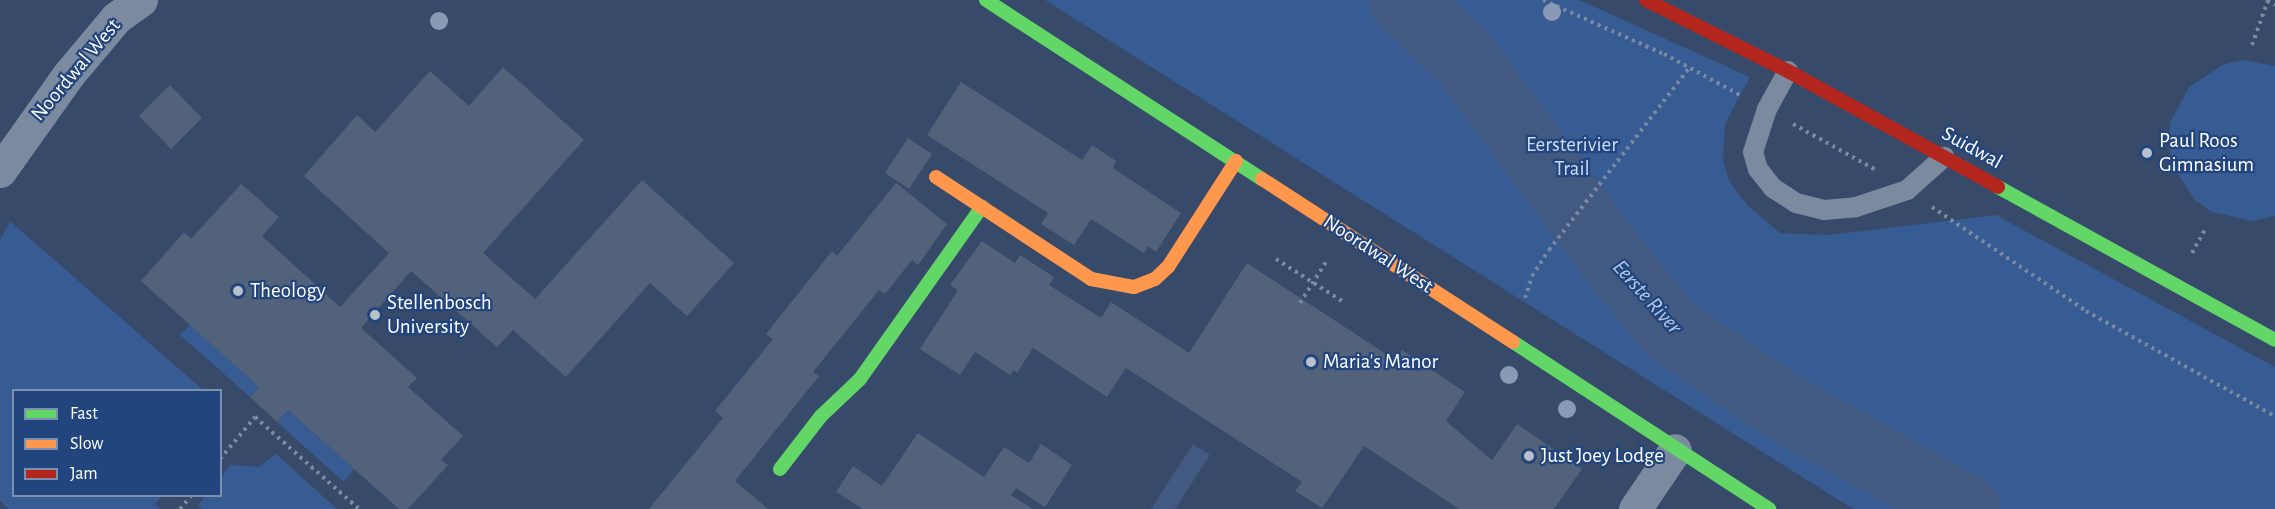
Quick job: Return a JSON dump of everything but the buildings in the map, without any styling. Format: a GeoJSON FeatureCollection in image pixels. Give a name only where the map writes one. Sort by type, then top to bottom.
{"type":"FeatureCollection","features":[{"type":"Feature","properties":{"kind":"street","name":"Noordwal West"},"geometry":{"type":"LineString","coordinates":[[5,149],[116,18],[141,0]]}},
{"type":"Feature","properties":{"kind":"street","name":"Noordwal West"},"geometry":{"type":"LineString","coordinates":[[986,0],[1236,160],[1675,450],[1769,509]]}},
{"type":"Feature","properties":{"kind":"street","name":"Suidwal"},"geometry":{"type":"LineString","coordinates":[[1646,0],[1788,71],[2275,340]]}},
{"type":"Feature","properties":{"kind":"street"},"geometry":{"type":"LineString","coordinates":[[936,177],[1091,279],[1134,287],[1168,267],[1236,160]]}},
{"type":"Feature","properties":{"kind":"street"},"geometry":{"type":"LineString","coordinates":[[780,469],[821,416],[860,379],[982,207]]}},
{"type":"Feature","properties":{"kind":"street"},"geometry":{"type":"LineString","coordinates":[[1635,509],[1675,450]]}},
{"type":"Feature","properties":{"kind":"lane"},"geometry":{"type":"LineString","coordinates":[[1788,71],[1767,110],[1753,152],[1758,169],[1773,188],[1796,204],[1824,210],[1856,207],[1907,190],[1944,157]]}},
{"type":"Feature","properties":{"kind":"path"},"geometry":{"type":"LineString","coordinates":[[2252,45],[2267,0],[2275,5]]}},
{"type":"Feature","properties":{"kind":"path"},"geometry":{"type":"LineString","coordinates":[[1525,298],[1532,276],[1549,250],[1689,68]]}},
{"type":"Feature","properties":{"kind":"path"},"geometry":{"type":"LineString","coordinates":[[2191,254],[2206,228]]}},
{"type":"Feature","properties":{"kind":"path"},"geometry":{"type":"LineString","coordinates":[[1276,259],[1345,303]]}},
{"type":"Feature","properties":{"kind":"path"},"geometry":{"type":"LineString","coordinates":[[1300,303],[1322,268]]}},
{"type":"Feature","properties":{"kind":"path"},"geometry":{"type":"LineString","coordinates":[[222,457],[255,417],[359,509]]}},
{"type":"Feature","properties":{"kind":"path"},"geometry":{"type":"LineString","coordinates":[[180,509],[189,497]]}},
{"type":"Feature","properties":{"kind":"green space","name":"Eersterivier Trail"},"geometry":{"type":"Polygon","coordinates":[[[1045,0],[1579,0],[1750,77],[1725,124],[1723,159],[1729,181],[1747,205],[1780,233],[1829,235],[1996,215],[2275,367],[2275,509],[1853,509],[1045,0]]]}},
{"type":"Feature","properties":{"kind":"green space"},"geometry":{"type":"Polygon","coordinates":[[[2244,60],[2275,66],[2275,216],[2252,221],[2212,212],[2195,200],[2172,165],[2169,144],[2170,123],[2189,87],[2224,64],[2244,60]]]}},
{"type":"Feature","properties":{"kind":"green space"},"geometry":{"type":"Polygon","coordinates":[[[10,221],[202,389],[12,389],[12,497],[161,497],[155,504],[161,509],[9,509],[0,501],[0,240],[10,221]]]}},
{"type":"Feature","properties":{"kind":"green space"},"geometry":{"type":"Polygon","coordinates":[[[190,324],[259,387],[250,397],[180,335],[190,324]]]}},
{"type":"Feature","properties":{"kind":"green space"},"geometry":{"type":"Polygon","coordinates":[[[288,410],[354,469],[344,482],[277,422],[288,410]]]}},
{"type":"Feature","properties":{"kind":"green space"},"geometry":{"type":"Polygon","coordinates":[[[276,454],[337,509],[202,509],[198,505],[205,497],[222,497],[222,476],[230,465],[259,467],[276,454]]]}},
{"type":"Feature","properties":{"kind":"shaded area"},"geometry":{"type":"Polygon","coordinates":[[[1193,444],[1210,455],[1175,509],[1151,509],[1193,444]]]}},
{"type":"Feature","properties":{"kind":"waterway","name":"Eerste River"},"geometry":{"type":"LineString","coordinates":[[1403,0],[1464,58],[1611,257],[1670,329],[1781,405],[1966,509]]}},
{"type":"Feature","properties":{"kind":"traffic: fast"},"geometry":{"type":"LineString","coordinates":[[986,0],[1262,179]]}},
{"type":"Feature","properties":{"kind":"traffic: fast"},"geometry":{"type":"LineString","coordinates":[[1998,187],[2275,340]]}},
{"type":"Feature","properties":{"kind":"traffic: fast"},"geometry":{"type":"LineString","coordinates":[[780,469],[821,416],[860,379],[982,207]]}},
{"type":"Feature","properties":{"kind":"traffic: fast"},"geometry":{"type":"LineString","coordinates":[[1513,342],[1769,509]]}},
{"type":"Feature","properties":{"kind":"traffic: slow"},"geometry":{"type":"LineString","coordinates":[[936,177],[1091,279],[1134,287],[1155,279],[1168,267],[1236,161]]}},
{"type":"Feature","properties":{"kind":"traffic: slow"},"geometry":{"type":"LineString","coordinates":[[1262,179],[1513,342]]}},
{"type":"Feature","properties":{"kind":"traffic: jam"},"geometry":{"type":"LineString","coordinates":[[1646,0],[1788,71],[1998,187]]}},
{"type":"Feature","properties":{"kind":"place","name":"Paul Roos Gimnasium"},"geometry":{"type":"Point","coordinates":[2147,153]}},
{"type":"Feature","properties":{"kind":"place","name":"Theology"},"geometry":{"type":"Point","coordinates":[238,291]}},
{"type":"Feature","properties":{"kind":"place","name":"Stellenbosch University"},"geometry":{"type":"Point","coordinates":[375,315]}},
{"type":"Feature","properties":{"kind":"place","name":"Maria's Manor"},"geometry":{"type":"Point","coordinates":[1311,362]}},
{"type":"Feature","properties":{"kind":"place","name":"Just Joey Lodge"},"geometry":{"type":"Point","coordinates":[1529,456]}}]}
